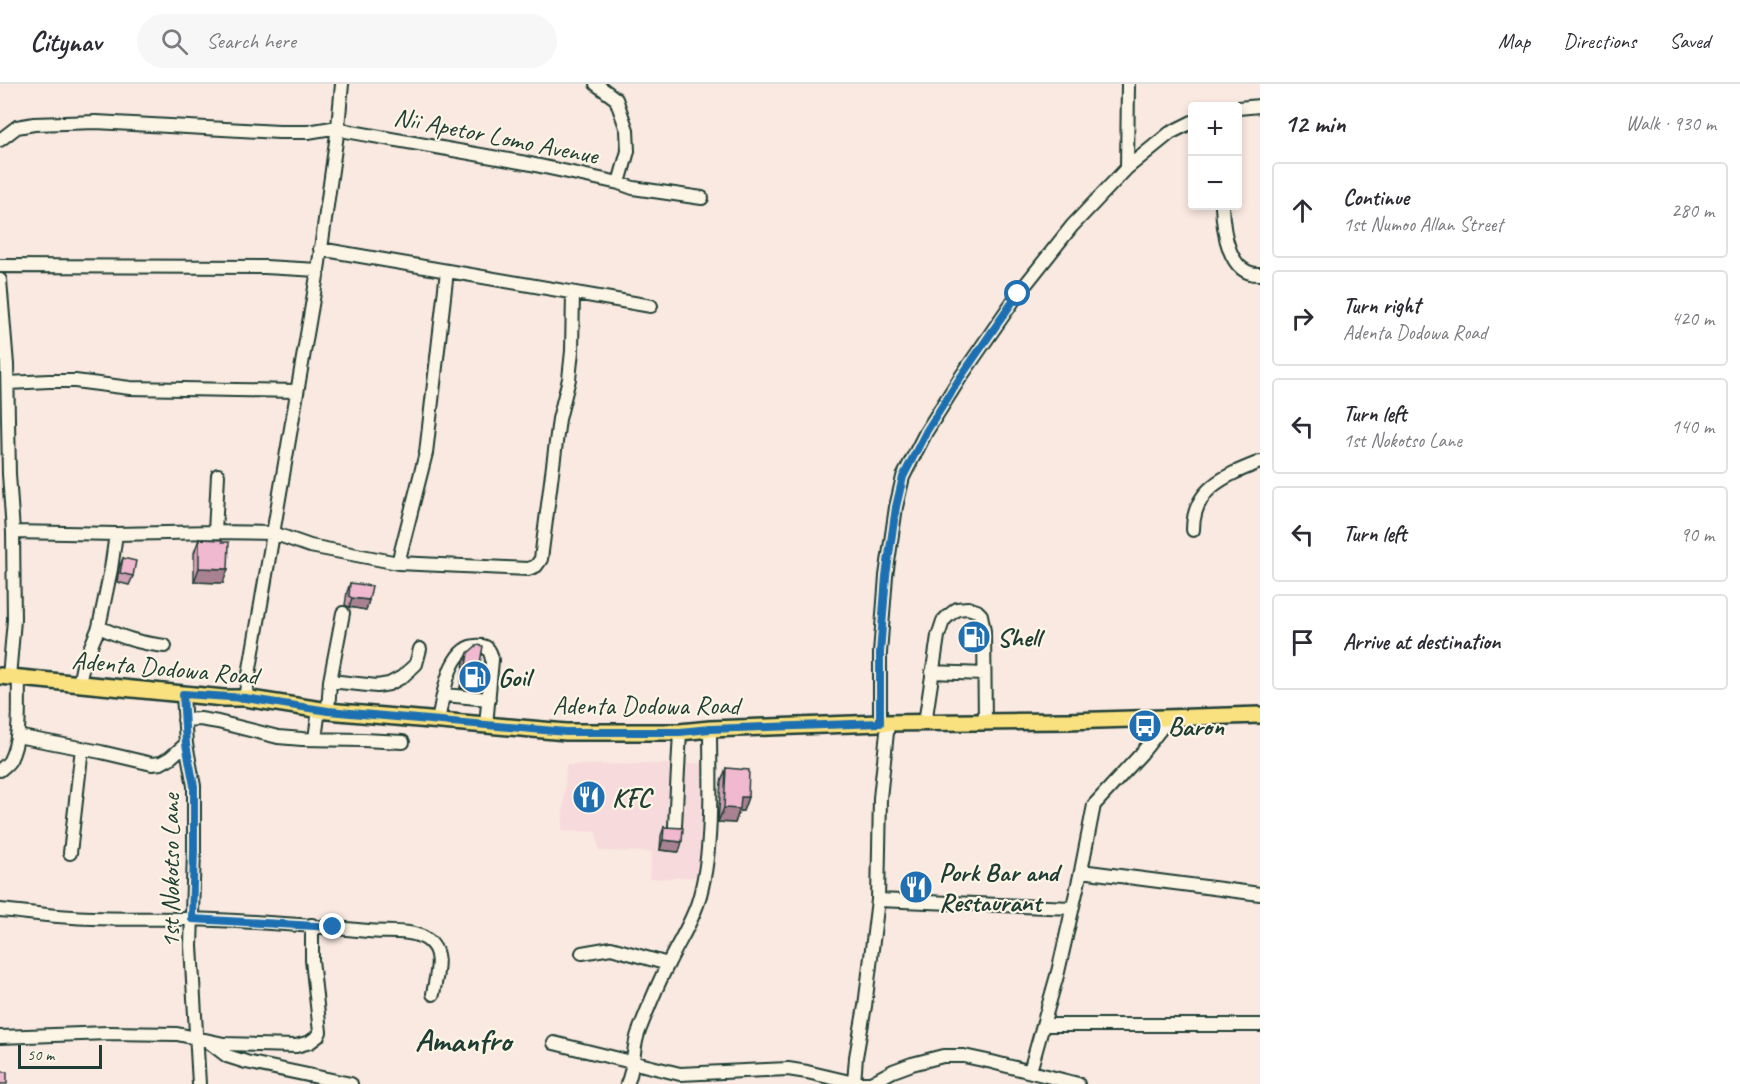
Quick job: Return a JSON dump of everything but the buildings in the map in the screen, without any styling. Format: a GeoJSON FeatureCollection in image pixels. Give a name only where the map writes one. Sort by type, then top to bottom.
{"type":"FeatureCollection","features":[{"type":"Feature","properties":{"kind":"main road","name":"Adenta Dodowa Road"},"geometry":{"type":"LineString","coordinates":[[6,677],[245,698],[324,710],[566,732],[680,732],[884,723],[1260,715]]}},
{"type":"Feature","properties":{"kind":"street"},"geometry":{"type":"LineString","coordinates":[[245,698],[318,270],[342,84]]}},
{"type":"Feature","properties":{"kind":"street"},"geometry":{"type":"LineString","coordinates":[[596,84],[616,99],[627,130],[628,151],[619,183]]}},
{"type":"Feature","properties":{"kind":"street"},"geometry":{"type":"LineString","coordinates":[[1126,168],[1128,84]]}},
{"type":"Feature","properties":{"kind":"street"},"geometry":{"type":"LineString","coordinates":[[1242,108],[1260,106]]}},
{"type":"Feature","properties":{"kind":"street","name":"Nii Apetor Lomo Avenue"},"geometry":{"type":"LineString","coordinates":[[0,140],[17,127],[34,124],[96,122],[279,132],[308,132],[338,127],[346,131],[526,163],[633,188],[702,198]]}},
{"type":"Feature","properties":{"kind":"street"},"geometry":{"type":"LineString","coordinates":[[855,1083],[856,1058],[878,900],[884,723],[880,653],[886,576],[896,507],[903,477],[931,423],[960,378],[1018,294],[1072,226],[1126,168],[1170,133],[1188,124]]}},
{"type":"Feature","properties":{"kind":"street"},"geometry":{"type":"LineString","coordinates":[[1222,210],[1227,242],[1233,258],[1240,267],[1248,272],[1260,274]]}},
{"type":"Feature","properties":{"kind":"street"},"geometry":{"type":"LineString","coordinates":[[320,249],[651,306]]}},
{"type":"Feature","properties":{"kind":"street"},"geometry":{"type":"LineString","coordinates":[[0,266],[254,267],[318,270]]}},
{"type":"Feature","properties":{"kind":"street"},"geometry":{"type":"LineString","coordinates":[[398,563],[426,453],[447,271]]}},
{"type":"Feature","properties":{"kind":"street"},"geometry":{"type":"LineString","coordinates":[[0,280],[8,383],[4,430],[13,532],[6,553],[14,620],[6,677],[17,736],[9,761],[0,770]]}},
{"type":"Feature","properties":{"kind":"street"},"geometry":{"type":"LineString","coordinates":[[13,532],[273,533],[310,546],[398,563],[528,569],[536,566],[541,559],[559,419],[569,379],[573,292]]}},
{"type":"Feature","properties":{"kind":"street"},"geometry":{"type":"LineString","coordinates":[[8,383],[75,381],[102,386],[158,390],[296,392]]}},
{"type":"Feature","properties":{"kind":"street"},"geometry":{"type":"LineString","coordinates":[[1193,530],[1196,508],[1210,488],[1223,479],[1260,462]]}},
{"type":"Feature","properties":{"kind":"street"},"geometry":{"type":"LineString","coordinates":[[215,532],[218,475]]}},
{"type":"Feature","properties":{"kind":"street"},"geometry":{"type":"LineString","coordinates":[[79,684],[83,665],[99,627],[116,534]]}},
{"type":"Feature","properties":{"kind":"street"},"geometry":{"type":"LineString","coordinates":[[925,723],[938,636],[943,621],[957,609],[968,608],[981,615],[984,631],[985,722]]}},
{"type":"Feature","properties":{"kind":"street"},"geometry":{"type":"LineString","coordinates":[[315,739],[324,710],[343,613]]}},
{"type":"Feature","properties":{"kind":"street"},"geometry":{"type":"LineString","coordinates":[[99,627],[142,644],[165,646]]}},
{"type":"Feature","properties":{"kind":"street"},"geometry":{"type":"LineString","coordinates":[[438,721],[453,664],[469,646],[480,646],[487,647],[491,653],[486,725]]}},
{"type":"Feature","properties":{"kind":"street"},"geometry":{"type":"LineString","coordinates":[[330,681],[377,686],[390,684],[402,677],[416,663],[420,649]]}},
{"type":"Feature","properties":{"kind":"street"},"geometry":{"type":"LineString","coordinates":[[933,672],[984,674]]}},
{"type":"Feature","properties":{"kind":"street","name":"1st Nokotso Lane"},"geometry":{"type":"LineString","coordinates":[[183,694],[186,744],[194,786],[195,842],[191,946],[199,1084]]}},
{"type":"Feature","properties":{"kind":"street"},"geometry":{"type":"LineString","coordinates":[[444,694],[489,699]]}},
{"type":"Feature","properties":{"kind":"street"},"geometry":{"type":"LineString","coordinates":[[1030,1071],[1058,972],[1094,805],[1142,754],[1170,717]]}},
{"type":"Feature","properties":{"kind":"street"},"geometry":{"type":"LineString","coordinates":[[184,720],[209,720],[278,737],[403,742]]}},
{"type":"Feature","properties":{"kind":"street"},"geometry":{"type":"LineString","coordinates":[[627,1084],[632,1074],[638,1034],[668,964],[691,921],[704,881],[710,788],[710,729]]}},
{"type":"Feature","properties":{"kind":"street"},"geometry":{"type":"LineString","coordinates":[[675,826],[680,732]]}},
{"type":"Feature","properties":{"kind":"street"},"geometry":{"type":"LineString","coordinates":[[17,736],[152,764],[161,764],[186,744]]}},
{"type":"Feature","properties":{"kind":"street"},"geometry":{"type":"LineString","coordinates":[[70,853],[82,748]]}},
{"type":"Feature","properties":{"kind":"street"},"geometry":{"type":"LineString","coordinates":[[1081,871],[1260,894]]}},
{"type":"Feature","properties":{"kind":"street"},"geometry":{"type":"LineString","coordinates":[[878,900],[1072,908]]}},
{"type":"Feature","properties":{"kind":"street"},"geometry":{"type":"LineString","coordinates":[[0,910],[73,917],[192,919],[312,925],[414,934],[426,938],[436,952],[438,962],[433,994]]}},
{"type":"Feature","properties":{"kind":"street"},"geometry":{"type":"LineString","coordinates":[[0,1037],[177,1034],[224,1044],[296,1046],[310,1042],[320,1032],[312,960],[312,925]]}},
{"type":"Feature","properties":{"kind":"street"},"geometry":{"type":"LineString","coordinates":[[582,953],[611,948],[668,964]]}},
{"type":"Feature","properties":{"kind":"street"},"geometry":{"type":"LineString","coordinates":[[1043,1025],[1260,1025]]}},
{"type":"Feature","properties":{"kind":"street"},"geometry":{"type":"LineString","coordinates":[[210,1042],[227,1056],[246,1062],[351,1084]]}},
{"type":"Feature","properties":{"kind":"street"},"geometry":{"type":"LineString","coordinates":[[554,1044],[680,1074],[788,1069],[855,1083],[870,1083],[912,1064],[943,1056],[964,1056],[1078,1084]]}},
{"type":"Feature","properties":{"kind":"shaded area"},"geometry":{"type":"Polygon","coordinates":[[[709,763],[708,812],[697,877],[649,879],[652,852],[599,851],[596,832],[562,831],[566,765],[709,763]]]}},
{"type":"Feature","properties":{"kind":"place","name":"Shell"},"geometry":{"type":"Point","coordinates":[974,637]}},
{"type":"Feature","properties":{"kind":"place","name":"Goil"},"geometry":{"type":"Point","coordinates":[475,677]}},
{"type":"Feature","properties":{"kind":"place","name":"Baron"},"geometry":{"type":"Point","coordinates":[1145,726]}},
{"type":"Feature","properties":{"kind":"place","name":"KFC"},"geometry":{"type":"Point","coordinates":[589,797]}},
{"type":"Feature","properties":{"kind":"place","name":"Pork Bar and Restaurant"},"geometry":{"type":"Point","coordinates":[916,887]}},
{"type":"Feature","properties":{"kind":"district","name":"Amanfro"},"geometry":{"type":"Point","coordinates":[463,1040]}},
{"type":"Feature","properties":{"kind":"route"},"geometry":{"type":"LineString","coordinates":[[333,927],[192,919],[194,786],[186,744],[183,694],[245,698],[328,711],[566,732],[680,732],[880,723],[880,653],[886,576],[896,507],[903,477],[926,432],[1018,294]]}}]}
